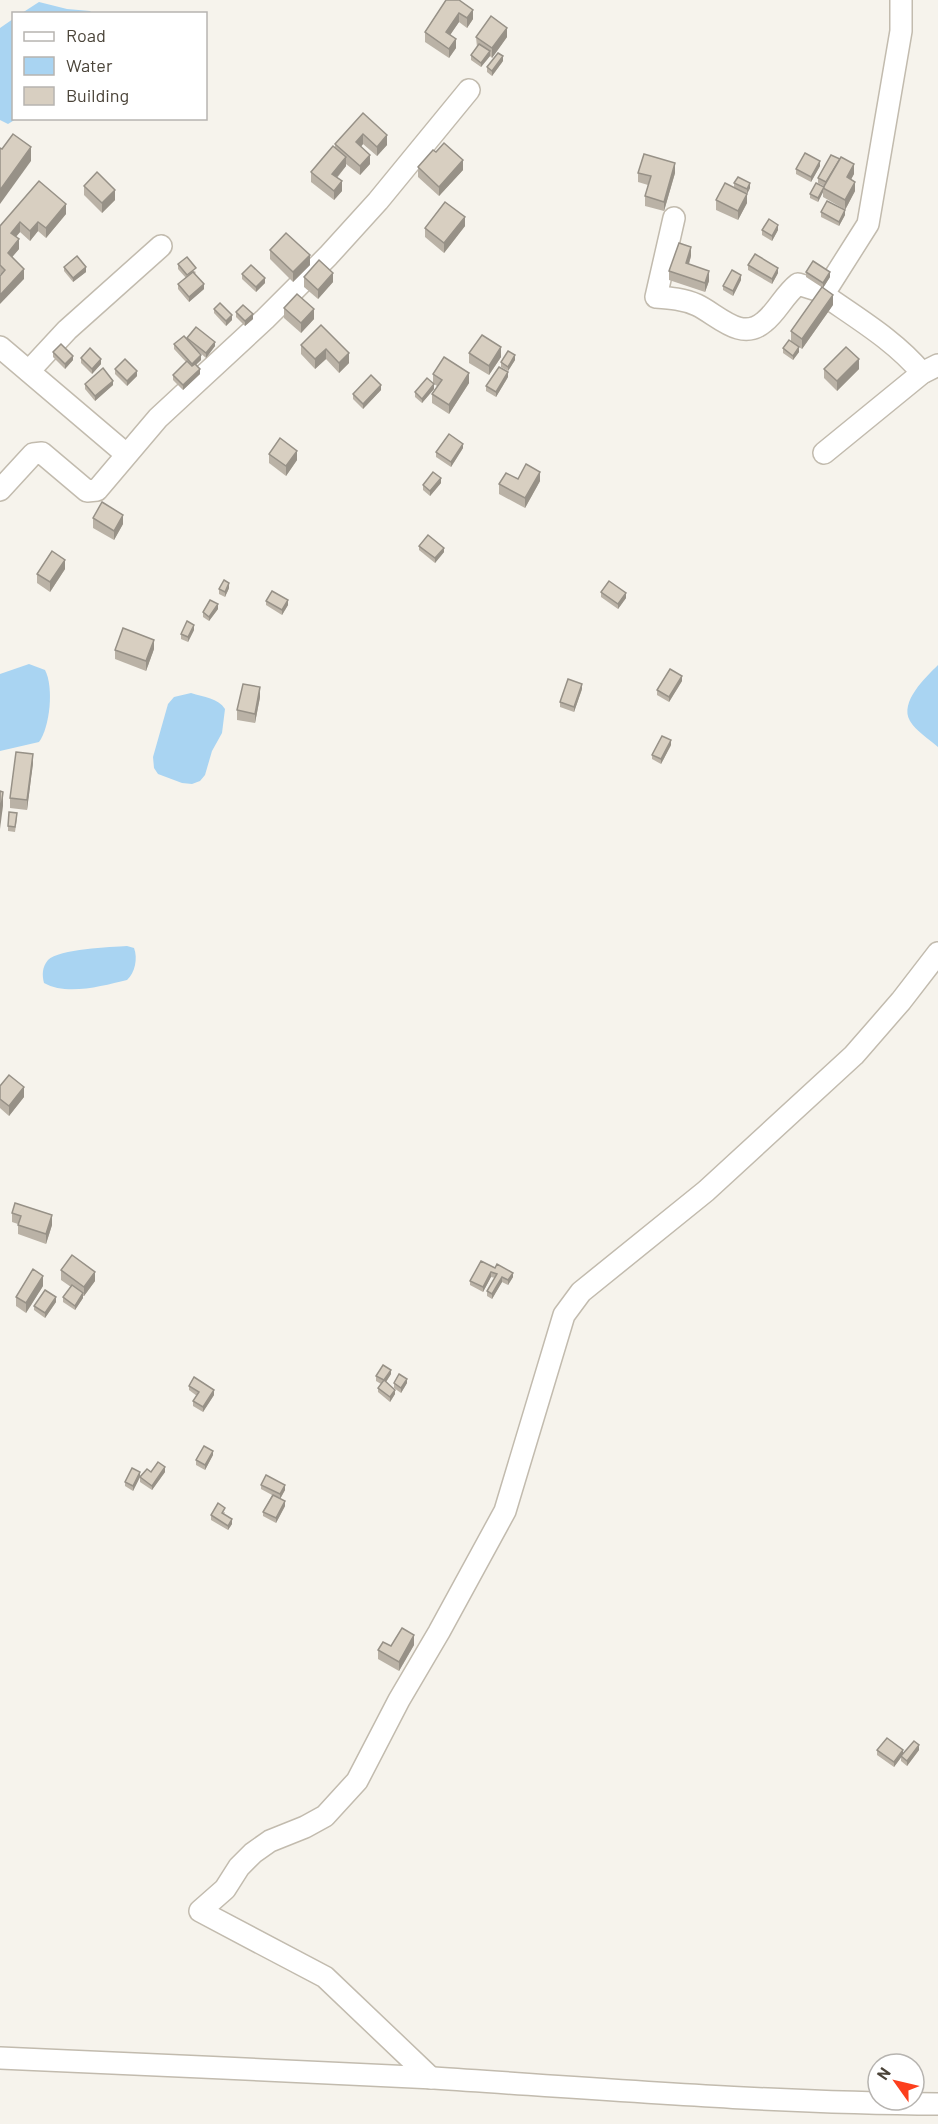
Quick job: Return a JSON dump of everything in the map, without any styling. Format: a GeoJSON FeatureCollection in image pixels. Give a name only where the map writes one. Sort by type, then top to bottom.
{"type":"FeatureCollection","features":[{"type":"Feature","properties":{"kind":"street"},"geometry":{"type":"LineString","coordinates":[[823,295],[868,224],[901,31],[902,0]]}},
{"type":"Feature","properties":{"kind":"street"},"geometry":{"type":"LineString","coordinates":[[0,489],[33,454],[42,453],[87,491],[97,490],[158,418],[265,319],[328,256],[378,201],[469,90]]}},
{"type":"Feature","properties":{"kind":"street"},"geometry":{"type":"LineString","coordinates":[[674,218],[656,297],[677,299],[697,305],[733,327],[744,329],[754,328],[765,322],[789,291],[798,284],[807,286],[930,369],[824,453]]}},
{"type":"Feature","properties":{"kind":"street"},"geometry":{"type":"LineString","coordinates":[[29,371],[67,330],[161,246]]}},
{"type":"Feature","properties":{"kind":"street"},"geometry":{"type":"LineString","coordinates":[[0,348],[126,454]]}},
{"type":"Feature","properties":{"kind":"street"},"geometry":{"type":"LineString","coordinates":[[431,2078],[325,1977],[201,1911],[225,1889],[239,1867],[253,1853],[270,1841],[325,1816],[357,1781],[399,1700],[450,1613],[505,1511],[562,1323],[572,1302],[598,1277],[706,1191],[854,1055],[901,1001],[938,953]]}},
{"type":"Feature","properties":{"kind":"street"},"geometry":{"type":"LineString","coordinates":[[0,2058],[431,2078],[696,2096],[938,2104]]}},
{"type":"Feature","properties":{"kind":"water"},"geometry":{"type":"Polygon","coordinates":[[[39,2],[91,12],[24,12],[39,2]]]}},
{"type":"Feature","properties":{"kind":"water"},"geometry":{"type":"Polygon","coordinates":[[[12,20],[12,120],[14,120],[8,124],[0,120],[0,28],[12,20]]]}},
{"type":"Feature","properties":{"kind":"water"},"geometry":{"type":"Polygon","coordinates":[[[29,664],[45,670],[48,677],[50,707],[46,727],[39,742],[0,751],[0,674],[29,664]]]}},
{"type":"Feature","properties":{"kind":"water"},"geometry":{"type":"Polygon","coordinates":[[[938,665],[938,747],[910,721],[908,706],[915,690],[938,665]]]}},
{"type":"Feature","properties":{"kind":"water"},"geometry":{"type":"Polygon","coordinates":[[[191,693],[215,700],[225,709],[222,733],[212,751],[205,775],[200,781],[192,784],[182,783],[158,774],[154,768],[153,757],[168,704],[174,697],[191,693]]]}},
{"type":"Feature","properties":{"kind":"water"},"geometry":{"type":"Polygon","coordinates":[[[127,946],[134,948],[136,961],[127,980],[74,989],[53,987],[44,983],[45,965],[54,956],[86,949],[127,946]]]}},
{"type":"Feature","properties":{"kind":"building"},"geometry":{"type":"Polygon","coordinates":[[[446,0],[459,0],[473,10],[467,18],[459,13],[446,32],[456,39],[449,49],[425,32],[446,0]]]}},
{"type":"Feature","properties":{"kind":"building"},"geometry":{"type":"Polygon","coordinates":[[[491,16],[507,28],[492,48],[476,37],[491,16]]]}},
{"type":"Feature","properties":{"kind":"building"},"geometry":{"type":"Polygon","coordinates":[[[479,44],[490,51],[481,63],[471,55],[479,44]]]}},
{"type":"Feature","properties":{"kind":"building"},"geometry":{"type":"Polygon","coordinates":[[[498,53],[503,56],[492,71],[487,67],[498,53]]]}},
{"type":"Feature","properties":{"kind":"building"},"geometry":{"type":"Polygon","coordinates":[[[363,113],[387,135],[377,147],[363,134],[356,142],[370,155],[360,166],[335,144],[363,113]]]}},
{"type":"Feature","properties":{"kind":"building"},"geometry":{"type":"Polygon","coordinates":[[[13,134],[31,147],[0,190],[0,148],[2,149],[13,134]]]}},
{"type":"Feature","properties":{"kind":"building"},"geometry":{"type":"Polygon","coordinates":[[[444,143],[463,160],[439,187],[418,167],[433,150],[436,152],[444,143]]]}},
{"type":"Feature","properties":{"kind":"building"},"geometry":{"type":"Polygon","coordinates":[[[333,146],[346,157],[332,174],[342,181],[334,191],[311,172],[333,146]]]}},
{"type":"Feature","properties":{"kind":"building"},"geometry":{"type":"Polygon","coordinates":[[[805,153],[820,161],[811,177],[796,169],[805,153]]]}},
{"type":"Feature","properties":{"kind":"building"},"geometry":{"type":"Polygon","coordinates":[[[644,154],[675,163],[664,202],[645,196],[651,176],[638,173],[644,154]]]}},
{"type":"Feature","properties":{"kind":"building"},"geometry":{"type":"Polygon","coordinates":[[[831,155],[840,159],[826,182],[818,178],[831,155]]]}},
{"type":"Feature","properties":{"kind":"building"},"geometry":{"type":"Polygon","coordinates":[[[841,157],[854,164],[847,177],[855,182],[845,200],[823,188],[841,157]]]}},
{"type":"Feature","properties":{"kind":"building"},"geometry":{"type":"Polygon","coordinates":[[[97,172],[115,190],[102,203],[84,186],[97,172]]]}},
{"type":"Feature","properties":{"kind":"building"},"geometry":{"type":"Polygon","coordinates":[[[738,177],[750,183],[747,189],[734,183],[738,177]]]}},
{"type":"Feature","properties":{"kind":"building"},"geometry":{"type":"Polygon","coordinates":[[[39,181],[66,204],[46,228],[38,222],[30,231],[20,222],[11,233],[19,239],[8,253],[24,269],[0,295],[0,276],[5,270],[0,265],[0,226],[39,181]]]}},
{"type":"Feature","properties":{"kind":"building"},"geometry":{"type":"Polygon","coordinates":[[[725,183],[747,194],[738,211],[716,200],[725,183]]]}},
{"type":"Feature","properties":{"kind":"building"},"geometry":{"type":"Polygon","coordinates":[[[816,183],[824,187],[818,198],[810,194],[816,183]]]}},
{"type":"Feature","properties":{"kind":"building"},"geometry":{"type":"Polygon","coordinates":[[[827,201],[845,210],[839,222],[821,212],[827,201]]]}},
{"type":"Feature","properties":{"kind":"building"},"geometry":{"type":"Polygon","coordinates":[[[445,202],[465,217],[444,243],[425,228],[445,202]]]}},
{"type":"Feature","properties":{"kind":"building"},"geometry":{"type":"Polygon","coordinates":[[[769,219],[778,225],[772,236],[762,230],[769,219]]]}},
{"type":"Feature","properties":{"kind":"building"},"geometry":{"type":"Polygon","coordinates":[[[286,233],[310,255],[293,272],[270,250],[286,233]]]}},
{"type":"Feature","properties":{"kind":"building"},"geometry":{"type":"Polygon","coordinates":[[[679,243],[691,247],[686,263],[709,271],[705,283],[669,271],[679,243]]]}},
{"type":"Feature","properties":{"kind":"building"},"geometry":{"type":"Polygon","coordinates":[[[755,254],[778,268],[772,279],[748,265],[755,254]]]}},
{"type":"Feature","properties":{"kind":"building"},"geometry":{"type":"Polygon","coordinates":[[[77,256],[86,267],[73,278],[64,267],[77,256]]]}},
{"type":"Feature","properties":{"kind":"building"},"geometry":{"type":"Polygon","coordinates":[[[187,257],[196,268],[187,275],[178,264],[187,257]]]}},
{"type":"Feature","properties":{"kind":"building"},"geometry":{"type":"Polygon","coordinates":[[[319,260],[333,273],[318,290],[304,277],[319,260]]]}},
{"type":"Feature","properties":{"kind":"building"},"geometry":{"type":"Polygon","coordinates":[[[813,261],[830,272],[823,283],[806,272],[813,261]]]}},
{"type":"Feature","properties":{"kind":"building"},"geometry":{"type":"Polygon","coordinates":[[[251,265],[265,278],[256,287],[242,274],[251,265]]]}},
{"type":"Feature","properties":{"kind":"building"},"geometry":{"type":"Polygon","coordinates":[[[732,270],[741,275],[733,291],[723,286],[732,270]]]}},
{"type":"Feature","properties":{"kind":"building"},"geometry":{"type":"Polygon","coordinates":[[[193,272],[204,284],[189,297],[178,284],[193,272]]]}},
{"type":"Feature","properties":{"kind":"building"},"geometry":{"type":"Polygon","coordinates":[[[822,287],[833,295],[802,339],[791,331],[822,287]]]}},
{"type":"Feature","properties":{"kind":"building"},"geometry":{"type":"Polygon","coordinates":[[[297,294],[314,309],[301,323],[284,308],[297,294]]]}},
{"type":"Feature","properties":{"kind":"building"},"geometry":{"type":"Polygon","coordinates":[[[220,303],[232,315],[226,321],[214,309],[220,303]]]}},
{"type":"Feature","properties":{"kind":"building"},"geometry":{"type":"Polygon","coordinates":[[[243,305],[253,314],[245,321],[236,312],[243,305]]]}},
{"type":"Feature","properties":{"kind":"building"},"geometry":{"type":"Polygon","coordinates":[[[321,325],[349,353],[339,363],[326,349],[315,359],[301,345],[321,325]]]}},
{"type":"Feature","properties":{"kind":"building"},"geometry":{"type":"Polygon","coordinates":[[[196,327],[215,342],[206,353],[187,338],[196,327]]]}},
{"type":"Feature","properties":{"kind":"building"},"geometry":{"type":"Polygon","coordinates":[[[482,335],[501,347],[489,366],[469,353],[482,335]]]}},
{"type":"Feature","properties":{"kind":"building"},"geometry":{"type":"Polygon","coordinates":[[[184,336],[201,355],[192,364],[174,344],[184,336]]]}},
{"type":"Feature","properties":{"kind":"building"},"geometry":{"type":"Polygon","coordinates":[[[789,340],[799,347],[793,356],[783,348],[789,340]]]}},
{"type":"Feature","properties":{"kind":"building"},"geometry":{"type":"Polygon","coordinates":[[[61,344],[73,356],[65,364],[53,352],[61,344]]]}},
{"type":"Feature","properties":{"kind":"building"},"geometry":{"type":"Polygon","coordinates":[[[846,347],[859,359],[837,381],[824,369],[846,347]]]}},
{"type":"Feature","properties":{"kind":"building"},"geometry":{"type":"Polygon","coordinates":[[[90,348],[101,359],[92,369],[81,358],[90,348]]]}},
{"type":"Feature","properties":{"kind":"building"},"geometry":{"type":"Polygon","coordinates":[[[508,351],[515,355],[508,367],[501,362],[508,351]]]}},
{"type":"Feature","properties":{"kind":"building"},"geometry":{"type":"Polygon","coordinates":[[[444,357],[469,373],[449,405],[432,394],[442,380],[433,374],[444,357]]]}},
{"type":"Feature","properties":{"kind":"building"},"geometry":{"type":"Polygon","coordinates":[[[125,359],[137,371],[127,381],[115,369],[125,359]]]}},
{"type":"Feature","properties":{"kind":"building"},"geometry":{"type":"Polygon","coordinates":[[[187,361],[200,369],[183,385],[173,375],[187,361]]]}},
{"type":"Feature","properties":{"kind":"building"},"geometry":{"type":"Polygon","coordinates":[[[499,367],[508,372],[496,392],[486,386],[499,367]]]}},
{"type":"Feature","properties":{"kind":"building"},"geometry":{"type":"Polygon","coordinates":[[[103,368],[113,381],[95,396],[85,384],[103,368]]]}},
{"type":"Feature","properties":{"kind":"building"},"geometry":{"type":"Polygon","coordinates":[[[371,375],[381,385],[363,404],[353,394],[371,375]]]}},
{"type":"Feature","properties":{"kind":"building"},"geometry":{"type":"Polygon","coordinates":[[[427,378],[434,384],[422,399],[415,392],[427,378]]]}},
{"type":"Feature","properties":{"kind":"building"},"geometry":{"type":"Polygon","coordinates":[[[449,434],[463,444],[451,462],[436,452],[449,434]]]}},
{"type":"Feature","properties":{"kind":"building"},"geometry":{"type":"Polygon","coordinates":[[[280,438],[297,451],[286,466],[269,454],[280,438]]]}},
{"type":"Feature","properties":{"kind":"building"},"geometry":{"type":"Polygon","coordinates":[[[526,464],[540,472],[525,498],[499,484],[506,473],[518,479],[526,464]]]}},
{"type":"Feature","properties":{"kind":"building"},"geometry":{"type":"Polygon","coordinates":[[[433,472],[441,478],[430,491],[423,485],[433,472]]]}},
{"type":"Feature","properties":{"kind":"building"},"geometry":{"type":"Polygon","coordinates":[[[102,502],[123,515],[114,531],[93,518],[102,502]]]}},
{"type":"Feature","properties":{"kind":"building"},"geometry":{"type":"Polygon","coordinates":[[[428,535],[444,548],[435,558],[419,546],[428,535]]]}},
{"type":"Feature","properties":{"kind":"building"},"geometry":{"type":"Polygon","coordinates":[[[52,551],[65,560],[50,582],[37,574],[52,551]]]}},
{"type":"Feature","properties":{"kind":"building"},"geometry":{"type":"Polygon","coordinates":[[[224,580],[229,583],[225,592],[219,589],[224,580]]]}},
{"type":"Feature","properties":{"kind":"building"},"geometry":{"type":"Polygon","coordinates":[[[609,581],[626,593],[618,604],[601,592],[609,581]]]}},
{"type":"Feature","properties":{"kind":"building"},"geometry":{"type":"Polygon","coordinates":[[[272,591],[288,600],[282,610],[266,601],[272,591]]]}},
{"type":"Feature","properties":{"kind":"building"},"geometry":{"type":"Polygon","coordinates":[[[210,600],[218,604],[209,617],[203,612],[210,600]]]}},
{"type":"Feature","properties":{"kind":"building"},"geometry":{"type":"Polygon","coordinates":[[[187,621],[194,625],[188,637],[181,634],[187,621]]]}},
{"type":"Feature","properties":{"kind":"building"},"geometry":{"type":"Polygon","coordinates":[[[123,628],[154,640],[146,661],[115,650],[123,628]]]}},
{"type":"Feature","properties":{"kind":"building"},"geometry":{"type":"Polygon","coordinates":[[[670,669],[682,676],[669,697],[657,690],[670,669]]]}},
{"type":"Feature","properties":{"kind":"building"},"geometry":{"type":"Polygon","coordinates":[[[568,679],[582,684],[574,707],[560,702],[568,679]]]}},
{"type":"Feature","properties":{"kind":"building"},"geometry":{"type":"Polygon","coordinates":[[[243,684],[260,687],[255,714],[237,710],[243,684]]]}},
{"type":"Feature","properties":{"kind":"building"},"geometry":{"type":"Polygon","coordinates":[[[662,736],[671,740],[661,759],[652,755],[662,736]]]}},
{"type":"Feature","properties":{"kind":"building"},"geometry":{"type":"Polygon","coordinates":[[[16,752],[33,754],[27,800],[10,798],[16,752]]]}},
{"type":"Feature","properties":{"kind":"building"},"geometry":{"type":"Polygon","coordinates":[[[0,791],[3,792],[0,815],[0,791]]]}},
{"type":"Feature","properties":{"kind":"building"},"geometry":{"type":"Polygon","coordinates":[[[9,812],[17,813],[15,827],[8,826],[9,812]]]}},
{"type":"Feature","properties":{"kind":"building"},"geometry":{"type":"Polygon","coordinates":[[[9,1075],[24,1087],[9,1106],[0,1099],[0,1086],[9,1075]]]}},
{"type":"Feature","properties":{"kind":"building"},"geometry":{"type":"Polygon","coordinates":[[[15,1203],[52,1215],[46,1234],[18,1225],[21,1216],[12,1213],[15,1203]]]}},
{"type":"Feature","properties":{"kind":"building"},"geometry":{"type":"Polygon","coordinates":[[[72,1255],[95,1272],[84,1287],[61,1270],[72,1255]]]}},
{"type":"Feature","properties":{"kind":"building"},"geometry":{"type":"Polygon","coordinates":[[[481,1261],[495,1268],[497,1264],[513,1273],[508,1280],[502,1277],[492,1294],[487,1291],[497,1274],[491,1272],[483,1287],[470,1281],[481,1261]]]}},
{"type":"Feature","properties":{"kind":"building"},"geometry":{"type":"Polygon","coordinates":[[[33,1269],[43,1276],[26,1303],[16,1297],[33,1269]]]}},
{"type":"Feature","properties":{"kind":"building"},"geometry":{"type":"Polygon","coordinates":[[[72,1285],[83,1293],[75,1306],[63,1297],[72,1285]]]}},
{"type":"Feature","properties":{"kind":"building"},"geometry":{"type":"Polygon","coordinates":[[[45,1290],[56,1297],[45,1313],[34,1306],[45,1290]]]}},
{"type":"Feature","properties":{"kind":"building"},"geometry":{"type":"Polygon","coordinates":[[[383,1365],[391,1370],[384,1380],[376,1376],[383,1365]]]}},
{"type":"Feature","properties":{"kind":"building"},"geometry":{"type":"Polygon","coordinates":[[[399,1374],[407,1379],[401,1388],[394,1383],[399,1374]]]}},
{"type":"Feature","properties":{"kind":"building"},"geometry":{"type":"Polygon","coordinates":[[[194,1377],[214,1390],[203,1407],[193,1401],[199,1392],[189,1386],[194,1377]]]}},
{"type":"Feature","properties":{"kind":"building"},"geometry":{"type":"Polygon","coordinates":[[[384,1380],[395,1390],[390,1397],[378,1388],[384,1380]]]}},
{"type":"Feature","properties":{"kind":"building"},"geometry":{"type":"Polygon","coordinates":[[[204,1446],[213,1451],[205,1465],[196,1460],[204,1446]]]}},
{"type":"Feature","properties":{"kind":"building"},"geometry":{"type":"Polygon","coordinates":[[[158,1462],[165,1467],[152,1486],[140,1477],[147,1469],[151,1472],[158,1462]]]}},
{"type":"Feature","properties":{"kind":"building"},"geometry":{"type":"Polygon","coordinates":[[[132,1468],[140,1472],[133,1486],[125,1482],[132,1468]]]}},
{"type":"Feature","properties":{"kind":"building"},"geometry":{"type":"Polygon","coordinates":[[[266,1475],[285,1485],[280,1494],[261,1485],[266,1475]]]}},
{"type":"Feature","properties":{"kind":"building"},"geometry":{"type":"Polygon","coordinates":[[[273,1495],[285,1501],[276,1518],[263,1512],[273,1495]]]}},
{"type":"Feature","properties":{"kind":"building"},"geometry":{"type":"Polygon","coordinates":[[[218,1503],[225,1508],[222,1513],[232,1519],[228,1526],[211,1515],[218,1503]]]}},
{"type":"Feature","properties":{"kind":"building"},"geometry":{"type":"Polygon","coordinates":[[[402,1628],[414,1635],[399,1662],[378,1650],[383,1642],[391,1646],[402,1628]]]}},
{"type":"Feature","properties":{"kind":"building"},"geometry":{"type":"Polygon","coordinates":[[[887,1738],[903,1750],[894,1762],[877,1750],[887,1738]]]}},
{"type":"Feature","properties":{"kind":"building"},"geometry":{"type":"Polygon","coordinates":[[[914,1741],[919,1745],[907,1761],[901,1756],[914,1741]]]}}]}
